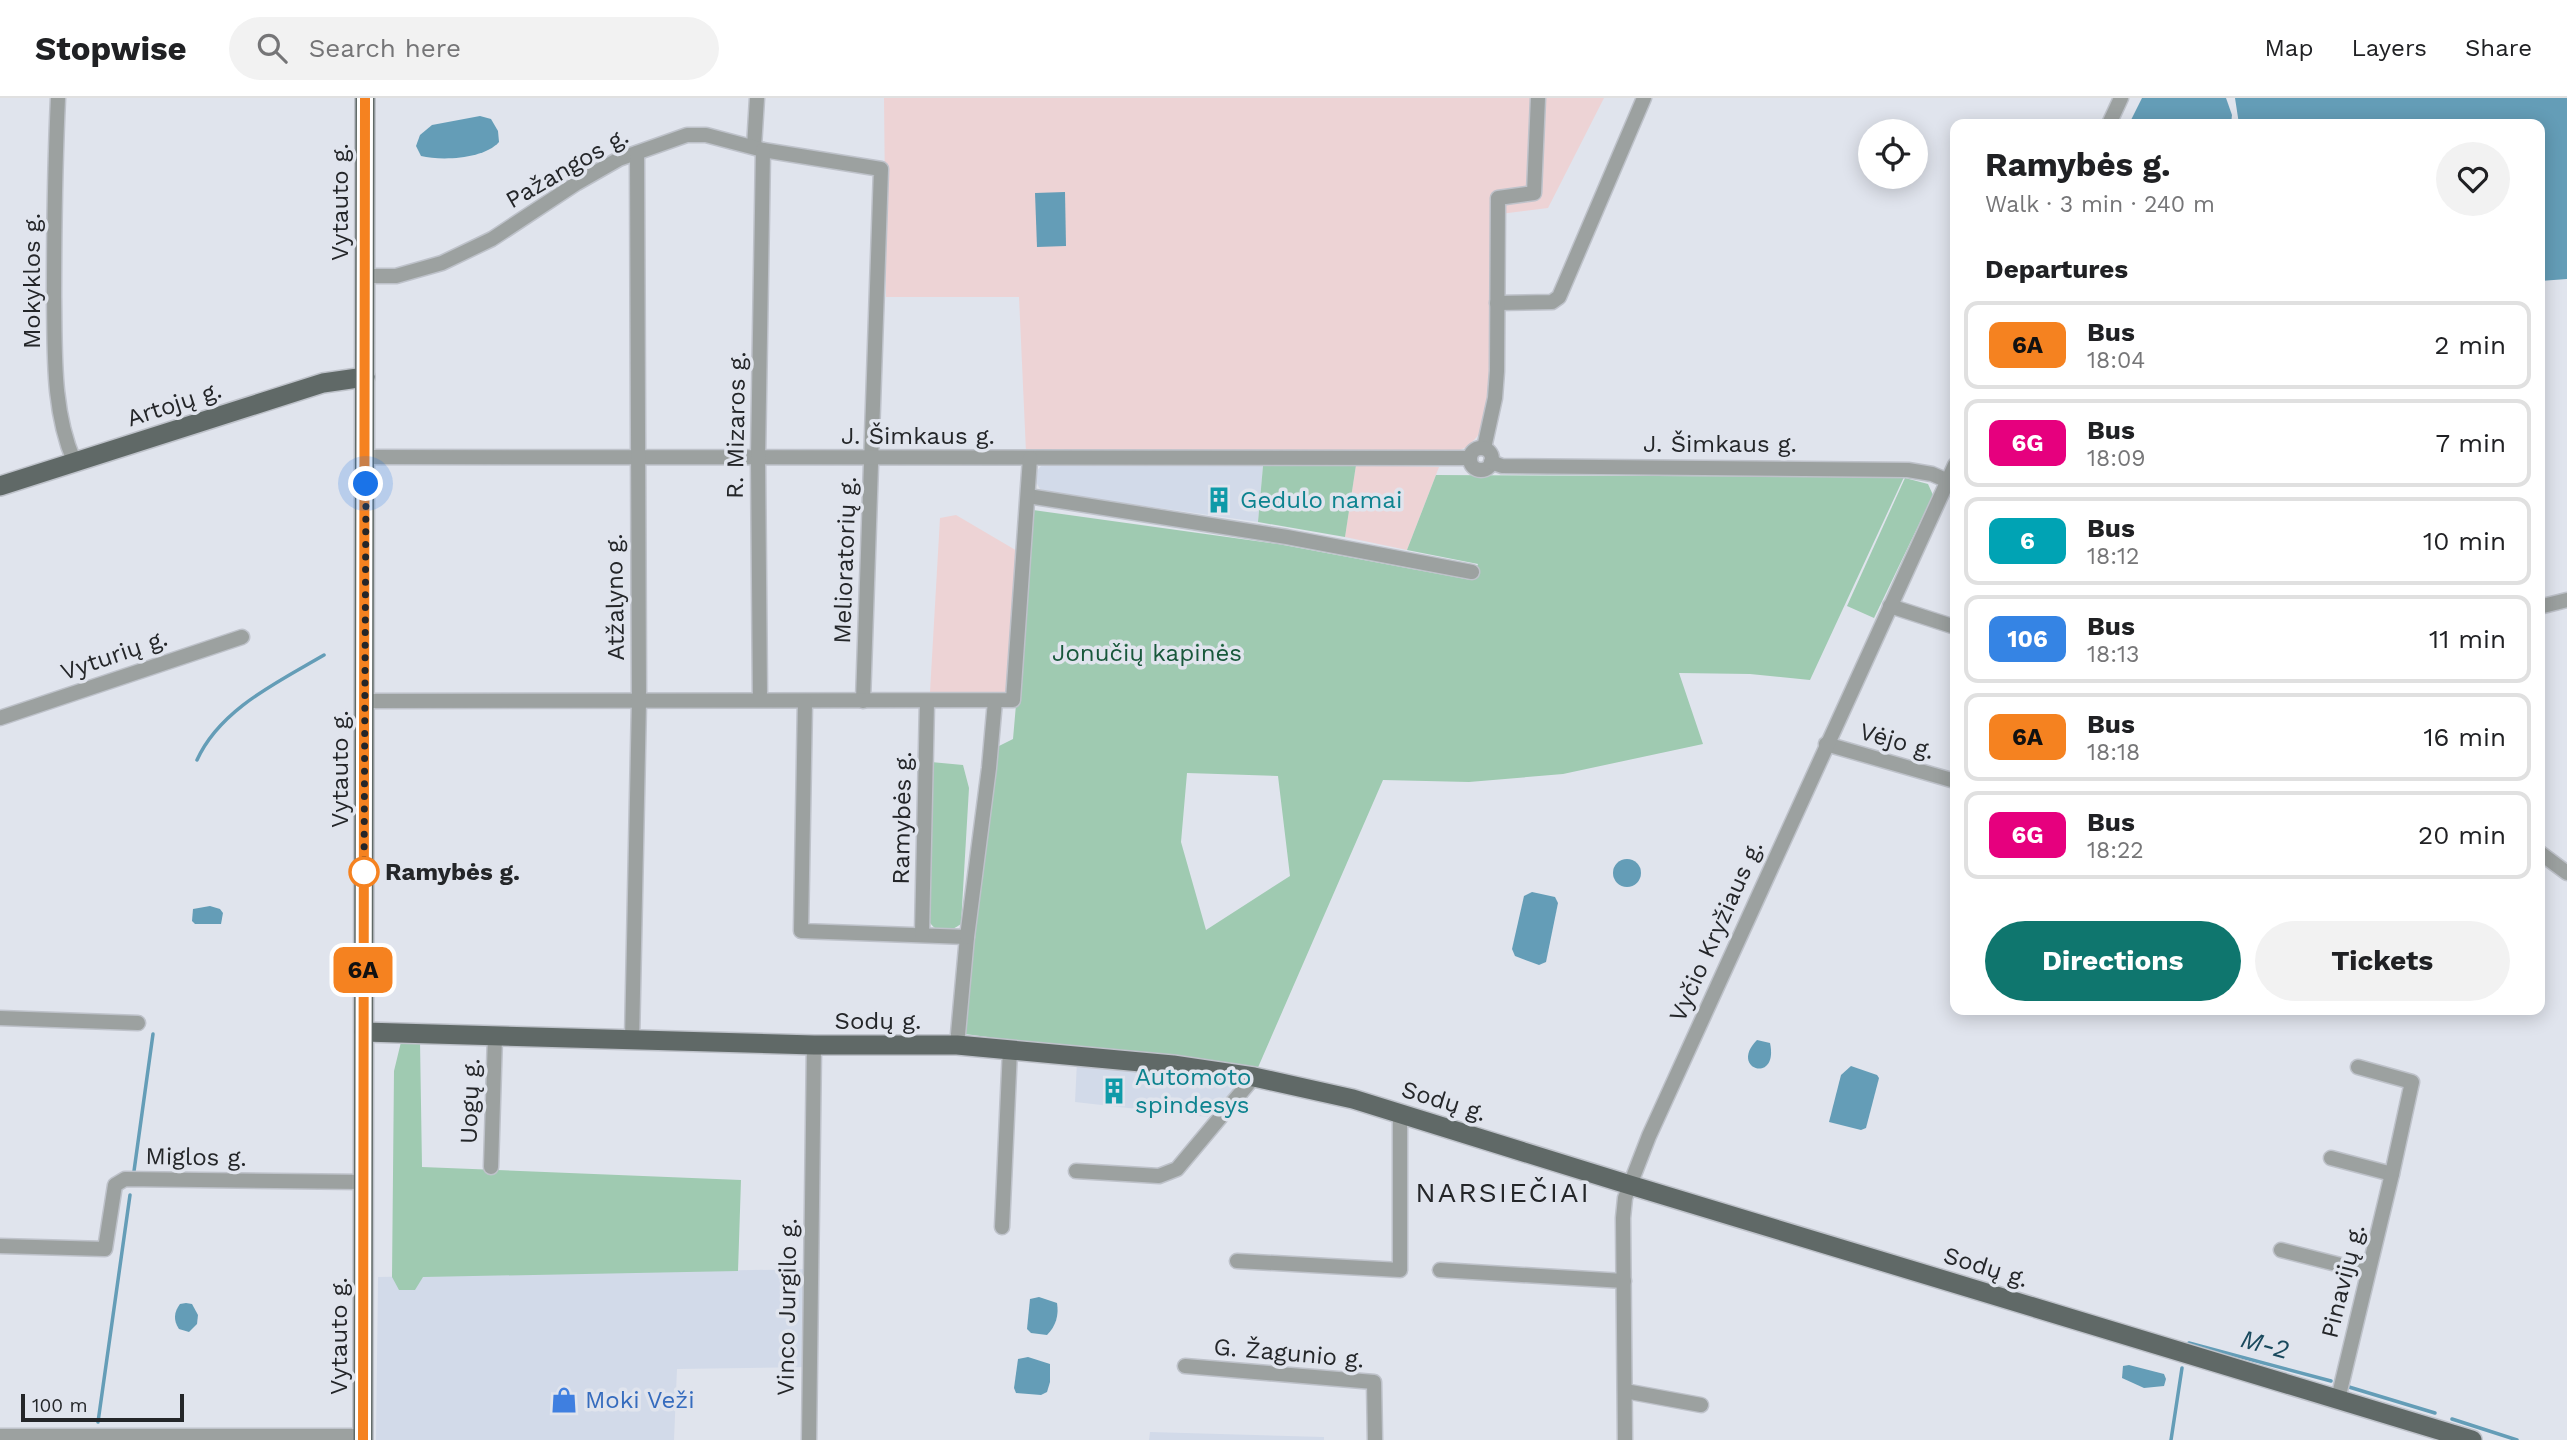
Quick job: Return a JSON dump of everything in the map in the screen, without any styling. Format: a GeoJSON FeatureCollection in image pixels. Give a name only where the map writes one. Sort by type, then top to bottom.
{"type":"FeatureCollection","features":[{"type":"Feature","properties":{"kind":"main road","name":"Vytauto g."},"geometry":{"type":"LineString","coordinates":[[363,1438],[365,98]]}},
{"type":"Feature","properties":{"kind":"main road","name":"Artojų g."},"geometry":{"type":"LineString","coordinates":[[0,486],[317,385],[365,377]]}},
{"type":"Feature","properties":{"kind":"main road","name":"Sodų g."},"geometry":{"type":"LineString","coordinates":[[364,1031],[632,1041],[957,1045],[1173,1065],[1254,1077],[1334,1094],[1400,1113],[2472,1440]]}},
{"type":"Feature","properties":{"kind":"street","name":"Mokyklos g."},"geometry":{"type":"LineString","coordinates":[[58,98],[54,209],[54,351],[58,406],[68,446],[75,461]]}},
{"type":"Feature","properties":{"kind":"street","name":"R. Mizaros g."},"geometry":{"type":"LineString","coordinates":[[757,98],[760,699]]}},
{"type":"Feature","properties":{"kind":"street"},"geometry":{"type":"LineString","coordinates":[[1483,448],[1495,398],[1498,198],[1534,192],[1538,98]]}},
{"type":"Feature","properties":{"kind":"street"},"geometry":{"type":"LineString","coordinates":[[1497,303],[1552,302],[1559,297],[1644,98]]}},
{"type":"Feature","properties":{"kind":"street"},"geometry":{"type":"LineString","coordinates":[[2111,119],[2121,98]]}},
{"type":"Feature","properties":{"kind":"street","name":"Pažangos g."},"geometry":{"type":"LineString","coordinates":[[365,276],[402,275],[442,263],[492,239],[577,183],[620,159],[687,135],[706,135],[759,149],[881,169]]}},
{"type":"Feature","properties":{"kind":"street","name":"Atžalyno g."},"geometry":{"type":"LineString","coordinates":[[632,1041],[639,701],[636,458],[637,153]]}},
{"type":"Feature","properties":{"kind":"street","name":"Melioratorių g."},"geometry":{"type":"LineString","coordinates":[[863,701],[881,169]]}},
{"type":"Feature","properties":{"kind":"street"},"geometry":{"type":"LineString","coordinates":[[1470,458],[1474,450],[1483,448],[1489,452],[1491,462]]}},
{"type":"Feature","properties":{"kind":"street","name":"J. Šimkaus g."},"geometry":{"type":"LineString","coordinates":[[366,457],[1470,458],[1474,467],[1480,470],[1491,462],[1502,466],[1868,468],[1908,470],[1931,474],[1948,481]]}},
{"type":"Feature","properties":{"kind":"street"},"geometry":{"type":"LineString","coordinates":[[365,701],[1013,700],[1030,458]]}},
{"type":"Feature","properties":{"kind":"street","name":"Vyčio Kryžiaus g."},"geometry":{"type":"LineString","coordinates":[[1625,1440],[1625,1198],[1654,1123],[1950,477]]}},
{"type":"Feature","properties":{"kind":"street"},"geometry":{"type":"LineString","coordinates":[[1027,496],[1287,537],[1472,572]]}},
{"type":"Feature","properties":{"kind":"street"},"geometry":{"type":"LineString","coordinates":[[2545,606],[2567,600]]}},
{"type":"Feature","properties":{"kind":"street"},"geometry":{"type":"LineString","coordinates":[[1890,606],[1950,625]]}},
{"type":"Feature","properties":{"kind":"street","name":"Vyturių g."},"geometry":{"type":"LineString","coordinates":[[0,718],[242,637]]}},
{"type":"Feature","properties":{"kind":"street"},"geometry":{"type":"LineString","coordinates":[[805,701],[801,931],[967,937]]}},
{"type":"Feature","properties":{"kind":"street"},"geometry":{"type":"LineString","coordinates":[[957,1045],[995,701]]}},
{"type":"Feature","properties":{"kind":"street","name":"Ramybės g."},"geometry":{"type":"LineString","coordinates":[[922,934],[927,702]]}},
{"type":"Feature","properties":{"kind":"street","name":"Vėjo g."},"geometry":{"type":"LineString","coordinates":[[1826,744],[1950,780]]}},
{"type":"Feature","properties":{"kind":"street"},"geometry":{"type":"LineString","coordinates":[[2545,856],[2567,873]]}},
{"type":"Feature","properties":{"kind":"street"},"geometry":{"type":"LineString","coordinates":[[0,1018],[138,1024]]}},
{"type":"Feature","properties":{"kind":"street","name":"Uogų g."},"geometry":{"type":"LineString","coordinates":[[491,1167],[495,1036]]}},
{"type":"Feature","properties":{"kind":"street","name":"Vinco Jurgilo g."},"geometry":{"type":"LineString","coordinates":[[808,1440],[814,1045]]}},
{"type":"Feature","properties":{"kind":"street"},"geometry":{"type":"LineString","coordinates":[[1002,1227],[1010,1049]]}},
{"type":"Feature","properties":{"kind":"street","name":"Pinavijų g."},"geometry":{"type":"LineString","coordinates":[[2338,1399],[2412,1082],[2358,1068]]}},
{"type":"Feature","properties":{"kind":"street"},"geometry":{"type":"LineString","coordinates":[[1076,1171],[1158,1176],[1177,1169],[1254,1077]]}},
{"type":"Feature","properties":{"kind":"street"},"geometry":{"type":"LineString","coordinates":[[1237,1261],[1400,1270],[1400,1113]]}},
{"type":"Feature","properties":{"kind":"street"},"geometry":{"type":"LineString","coordinates":[[2331,1158],[2392,1174]]}},
{"type":"Feature","properties":{"kind":"street","name":"Miglos g."},"geometry":{"type":"LineString","coordinates":[[0,1246],[105,1249],[116,1185],[125,1179],[363,1182]]}},
{"type":"Feature","properties":{"kind":"street"},"geometry":{"type":"LineString","coordinates":[[2281,1250],[2368,1272]]}},
{"type":"Feature","properties":{"kind":"street"},"geometry":{"type":"LineString","coordinates":[[1440,1270],[1624,1281]]}},
{"type":"Feature","properties":{"kind":"street","name":"G. Žagunio g."},"geometry":{"type":"LineString","coordinates":[[1185,1366],[1374,1382],[1375,1440]]}},
{"type":"Feature","properties":{"kind":"street"},"geometry":{"type":"LineString","coordinates":[[1625,1391],[1700,1405]]}},
{"type":"Feature","properties":{"kind":"street"},"geometry":{"type":"LineString","coordinates":[[0,1436],[363,1438]]}},
{"type":"Feature","properties":{"kind":"shaded area"},"geometry":{"type":"Polygon","coordinates":[[[884,98],[1604,98],[1548,208],[1492,215],[1489,413],[1484,427],[1467,447],[1455,452],[1026,452],[1019,297],[886,297],[884,98]]]}},
{"type":"Feature","properties":{"kind":"shaded area"},"geometry":{"type":"Polygon","coordinates":[[[1356,465],[1439,467],[1407,550],[1345,537],[1356,465]]]}},
{"type":"Feature","properties":{"kind":"shaded area"},"geometry":{"type":"Polygon","coordinates":[[[1041,466],[1263,466],[1258,522],[1053,493],[1040,489],[1036,482],[1035,473],[1041,466]]]}},
{"type":"Feature","properties":{"kind":"shaded area"},"geometry":{"type":"Polygon","coordinates":[[[956,515],[1019,552],[1011,688],[1006,692],[930,692],[940,518],[956,515]]]}},
{"type":"Feature","properties":{"kind":"shaded area"},"geometry":{"type":"Polygon","coordinates":[[[1077,1061],[1242,1080],[1208,1117],[1075,1102],[1077,1061]]]}},
{"type":"Feature","properties":{"kind":"shaded area"},"geometry":{"type":"Polygon","coordinates":[[[811,1269],[809,1367],[677,1369],[674,1440],[376,1440],[378,1277],[811,1269]]]}},
{"type":"Feature","properties":{"kind":"shaded area"},"geometry":{"type":"Polygon","coordinates":[[[1150,1432],[1324,1437],[1324,1440],[1149,1440],[1150,1432]]]}},
{"type":"Feature","properties":{"kind":"green space"},"geometry":{"type":"Polygon","coordinates":[[[1356,465],[1345,537],[1258,522],[1263,466],[1356,465]]]}},
{"type":"Feature","properties":{"kind":"green space","name":"Jonučių kapinės"},"geometry":{"type":"Polygon","coordinates":[[[1436,475],[1904,477],[1810,680],[1750,674],[1679,673],[1703,744],[1563,774],[1469,782],[1383,780],[1256,1072],[965,1034],[991,750],[1013,739],[1033,510],[1278,544],[1471,580],[1478,564],[1407,550],[1436,475]],[[1187,773],[1181,842],[1206,930],[1290,876],[1278,776],[1187,773]]]}},
{"type":"Feature","properties":{"kind":"green space"},"geometry":{"type":"Polygon","coordinates":[[[1905,478],[1928,484],[1933,495],[1874,618],[1847,606],[1905,478]]]}},
{"type":"Feature","properties":{"kind":"green space"},"geometry":{"type":"Polygon","coordinates":[[[931,762],[963,765],[969,788],[961,924],[944,931],[932,925],[927,914],[931,856],[931,762]]]}},
{"type":"Feature","properties":{"kind":"green space"},"geometry":{"type":"Polygon","coordinates":[[[420,1041],[422,1167],[741,1180],[738,1271],[423,1277],[415,1290],[399,1290],[392,1277],[394,1071],[401,1042],[420,1041]]]}},
{"type":"Feature","properties":{"kind":"water"},"geometry":{"type":"Polygon","coordinates":[[[2142,98],[2226,98],[2232,115],[2232,119],[2132,119],[2142,98]]]}},
{"type":"Feature","properties":{"kind":"water"},"geometry":{"type":"Polygon","coordinates":[[[2235,98],[2567,98],[2567,279],[2545,281],[2545,119],[2238,119],[2235,98]]]}},
{"type":"Feature","properties":{"kind":"water"},"geometry":{"type":"Polygon","coordinates":[[[480,116],[491,119],[498,131],[499,142],[492,148],[462,157],[421,156],[416,146],[420,135],[432,125],[480,116]]]}},
{"type":"Feature","properties":{"kind":"water"},"geometry":{"type":"Polygon","coordinates":[[[1065,192],[1066,246],[1037,247],[1035,193],[1065,192]]]}},
{"type":"Feature","properties":{"kind":"water"},"geometry":{"type":"Polygon","coordinates":[[[1627,859],[1637,863],[1641,873],[1637,883],[1627,887],[1617,883],[1613,873],[1617,863],[1627,859]]]}},
{"type":"Feature","properties":{"kind":"water"},"geometry":{"type":"Polygon","coordinates":[[[1532,892],[1555,897],[1558,903],[1546,962],[1539,965],[1515,956],[1512,949],[1524,896],[1532,892]]]}},
{"type":"Feature","properties":{"kind":"water"},"geometry":{"type":"Polygon","coordinates":[[[210,906],[223,913],[221,924],[195,924],[192,921],[193,909],[210,906]]]}},
{"type":"Feature","properties":{"kind":"water"},"geometry":{"type":"Polygon","coordinates":[[[1757,1040],[1770,1043],[1771,1056],[1768,1064],[1762,1068],[1751,1065],[1748,1059],[1757,1040]]]}},
{"type":"Feature","properties":{"kind":"water"},"geometry":{"type":"Polygon","coordinates":[[[1851,1066],[1879,1078],[1866,1128],[1861,1130],[1829,1122],[1841,1075],[1851,1066]]]}},
{"type":"Feature","properties":{"kind":"water"},"geometry":{"type":"Polygon","coordinates":[[[1039,1297],[1057,1303],[1056,1320],[1047,1335],[1031,1333],[1027,1329],[1030,1299],[1039,1297]]]}},
{"type":"Feature","properties":{"kind":"water"},"geometry":{"type":"Polygon","coordinates":[[[180,1304],[192,1304],[198,1315],[197,1324],[189,1332],[179,1329],[175,1319],[180,1304]]]}},
{"type":"Feature","properties":{"kind":"water"},"geometry":{"type":"Polygon","coordinates":[[[1028,1357],[1050,1364],[1050,1382],[1047,1392],[1041,1395],[1016,1393],[1014,1388],[1018,1359],[1028,1357]]]}},
{"type":"Feature","properties":{"kind":"water"},"geometry":{"type":"Polygon","coordinates":[[[2129,1365],[2164,1374],[2164,1386],[2144,1388],[2122,1378],[2123,1366],[2129,1365]]]}},
{"type":"Feature","properties":{"kind":"waterway"},"geometry":{"type":"LineString","coordinates":[[197,760],[207,742],[235,711],[324,655]]}},
{"type":"Feature","properties":{"kind":"waterway"},"geometry":{"type":"LineString","coordinates":[[134,1171],[153,1034]]}},
{"type":"Feature","properties":{"kind":"waterway"},"geometry":{"type":"LineString","coordinates":[[98,1422],[130,1195]]}},
{"type":"Feature","properties":{"kind":"waterway","name":"M-2"},"geometry":{"type":"LineString","coordinates":[[2189,1343],[2331,1381]]}},
{"type":"Feature","properties":{"kind":"waterway","name":"M-2"},"geometry":{"type":"LineString","coordinates":[[2171,1440],[2182,1368]]}},
{"type":"Feature","properties":{"kind":"waterway","name":"M-2"},"geometry":{"type":"LineString","coordinates":[[2349,1387],[2435,1413]]}},
{"type":"Feature","properties":{"kind":"waterway","name":"M-2"},"geometry":{"type":"LineString","coordinates":[[2452,1419],[2517,1440]]}},
{"type":"Feature","properties":{"kind":"bus line","name":"6A"},"geometry":{"type":"LineString","coordinates":[[363,1440],[365,98]]}},
{"type":"Feature","properties":{"kind":"place","name":"Gedulo namai"},"geometry":{"type":"Point","coordinates":[1219,500]}},
{"type":"Feature","properties":{"kind":"place","name":"Ramybės g."},"geometry":{"type":"Point","coordinates":[364,872]}},
{"type":"Feature","properties":{"kind":"place","name":"Automoto spindesys"},"geometry":{"type":"Point","coordinates":[1114,1091]}},
{"type":"Feature","properties":{"kind":"place","name":"Moki Veži"},"geometry":{"type":"Point","coordinates":[564,1400]}},
{"type":"Feature","properties":{"kind":"district","name":"NARSIEČIAI"},"geometry":{"type":"Point","coordinates":[1503,1192]}},
{"type":"Feature","properties":{"kind":"route"},"geometry":{"type":"LineString","coordinates":[[364,872],[366,484]]}}]}
